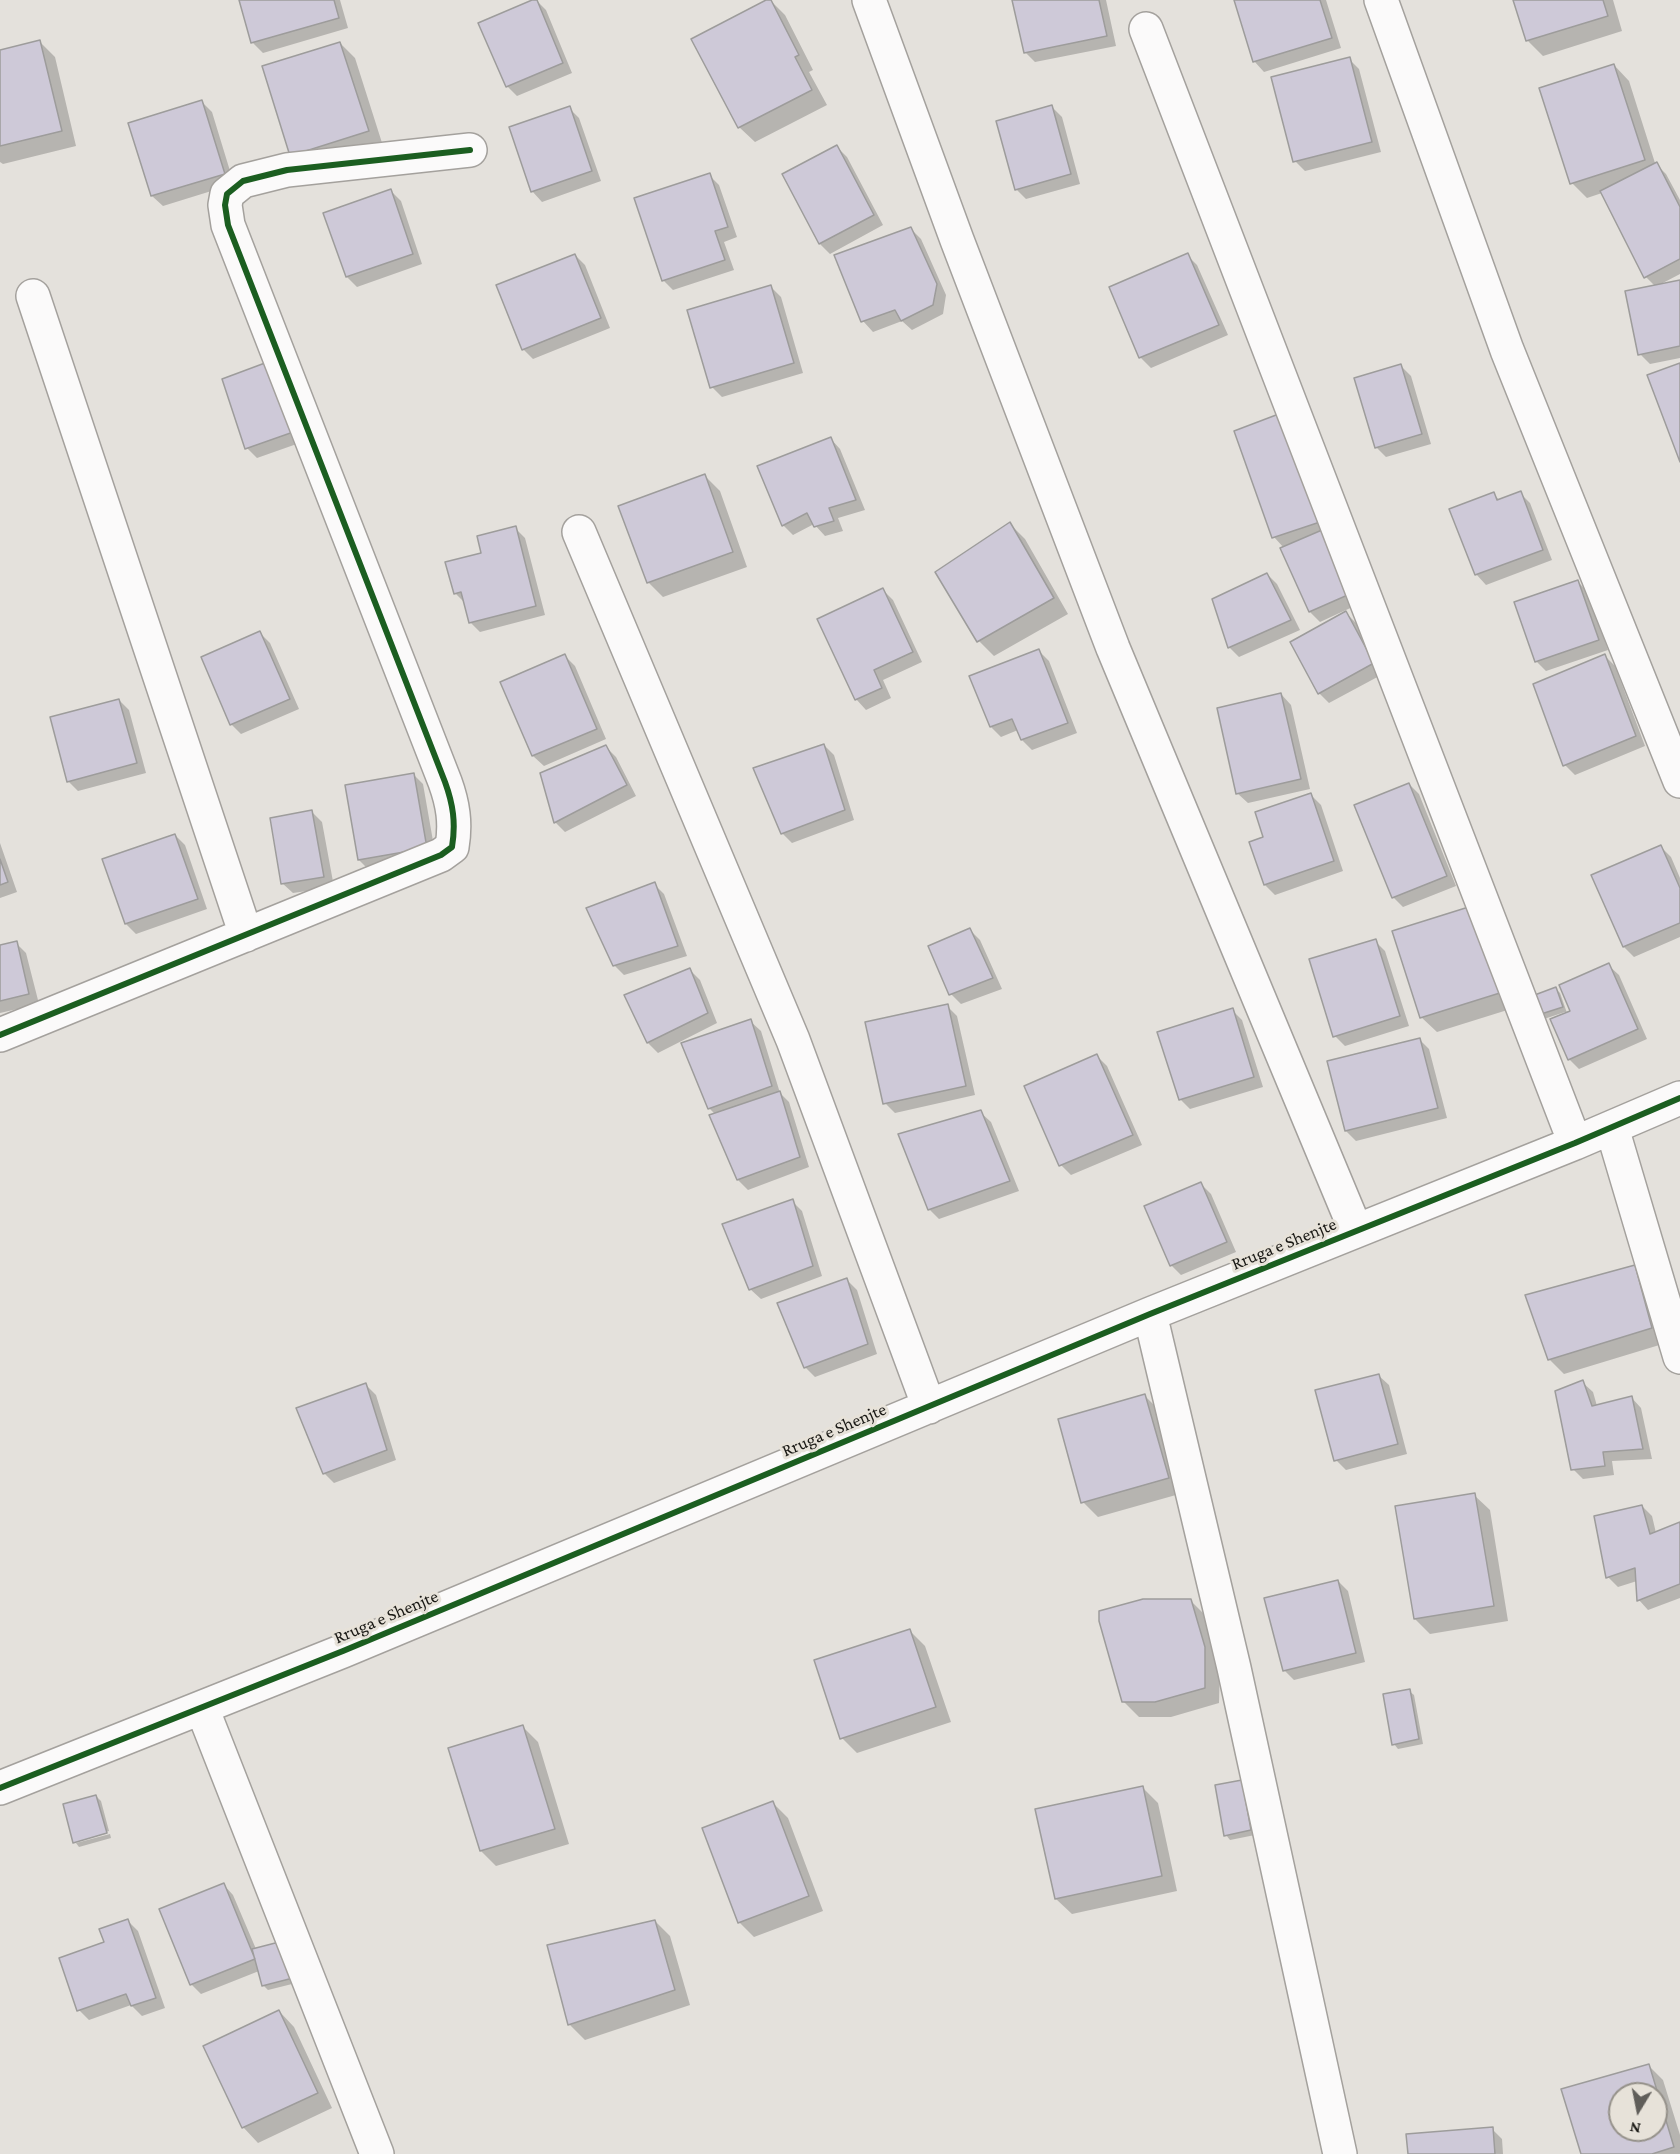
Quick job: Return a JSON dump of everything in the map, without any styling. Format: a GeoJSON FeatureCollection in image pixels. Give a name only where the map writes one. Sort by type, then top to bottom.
{"type":"FeatureCollection","features":[{"type":"Feature","properties":{"kind":"street"},"geometry":{"type":"LineString","coordinates":[[869,0],[957,240],[1113,648],[1356,1232]]}},
{"type":"Feature","properties":{"kind":"street"},"geometry":{"type":"LineString","coordinates":[[1381,0],[1507,350],[1680,781]]}},
{"type":"Feature","properties":{"kind":"street"},"geometry":{"type":"LineString","coordinates":[[1146,29],[1575,1143]]}},
{"type":"Feature","properties":{"kind":"street"},"geometry":{"type":"LineString","coordinates":[[0,1035],[441,855],[452,847],[455,830],[452,803],[445,782],[228,225],[225,205],[227,194],[243,181],[287,170],[470,150]]}},
{"type":"Feature","properties":{"kind":"street"},"geometry":{"type":"LineString","coordinates":[[33,296],[246,935]]}},
{"type":"Feature","properties":{"kind":"street"},"geometry":{"type":"LineString","coordinates":[[579,532],[793,1040],[929,1407]]}},
{"type":"Feature","properties":{"kind":"street","name":"Rruga e Shenjte"},"geometry":{"type":"LineString","coordinates":[[0,1788],[343,1651],[1149,1314],[1612,1128],[1680,1098]]}},
{"type":"Feature","properties":{"kind":"street"},"geometry":{"type":"LineString","coordinates":[[1612,1128],[1680,1357]]}},
{"type":"Feature","properties":{"kind":"street"},"geometry":{"type":"LineString","coordinates":[[1149,1314],[1234,1668],[1340,2154]]}},
{"type":"Feature","properties":{"kind":"street"},"geometry":{"type":"LineString","coordinates":[[202,1708],[376,2154]]}},
{"type":"Feature","properties":{"kind":"building"},"geometry":{"type":"Polygon","coordinates":[[[239,0],[334,0],[339,18],[251,43],[239,0]]]}},
{"type":"Feature","properties":{"kind":"building"},"geometry":{"type":"Polygon","coordinates":[[[532,0],[537,0],[563,63],[506,87],[478,23],[532,0]]]}},
{"type":"Feature","properties":{"kind":"building"},"geometry":{"type":"Polygon","coordinates":[[[766,0],[771,0],[799,55],[795,57],[812,90],[738,128],[691,39],[766,0]]]}},
{"type":"Feature","properties":{"kind":"building"},"geometry":{"type":"Polygon","coordinates":[[[1012,0],[1099,0],[1107,36],[1024,53],[1012,0]]]}},
{"type":"Feature","properties":{"kind":"building"},"geometry":{"type":"Polygon","coordinates":[[[1234,0],[1320,0],[1332,38],[1253,62],[1234,0]]]}},
{"type":"Feature","properties":{"kind":"building"},"geometry":{"type":"Polygon","coordinates":[[[1513,0],[1603,0],[1608,16],[1526,41],[1513,0]]]}},
{"type":"Feature","properties":{"kind":"building"},"geometry":{"type":"Polygon","coordinates":[[[40,40],[62,131],[0,146],[0,50],[40,40]]]}},
{"type":"Feature","properties":{"kind":"building"},"geometry":{"type":"Polygon","coordinates":[[[340,42],[369,131],[290,156],[262,66],[340,42]]]}},
{"type":"Feature","properties":{"kind":"building"},"geometry":{"type":"Polygon","coordinates":[[[1350,57],[1372,142],[1293,162],[1271,77],[1350,57]]]}},
{"type":"Feature","properties":{"kind":"building"},"geometry":{"type":"Polygon","coordinates":[[[1614,64],[1645,160],[1570,184],[1539,88],[1614,64]]]}},
{"type":"Feature","properties":{"kind":"building"},"geometry":{"type":"Polygon","coordinates":[[[202,100],[225,174],[151,196],[128,123],[202,100]]]}},
{"type":"Feature","properties":{"kind":"building"},"geometry":{"type":"Polygon","coordinates":[[[1052,105],[1071,174],[1015,190],[996,121],[1052,105]]]}},
{"type":"Feature","properties":{"kind":"building"},"geometry":{"type":"Polygon","coordinates":[[[570,106],[592,171],[531,192],[509,127],[570,106]]]}},
{"type":"Feature","properties":{"kind":"building"},"geometry":{"type":"Polygon","coordinates":[[[837,145],[874,215],[819,244],[782,174],[837,145]]]}},
{"type":"Feature","properties":{"kind":"building"},"geometry":{"type":"Polygon","coordinates":[[[1657,162],[1680,207],[1680,259],[1644,278],[1600,191],[1657,162]]]}},
{"type":"Feature","properties":{"kind":"building"},"geometry":{"type":"Polygon","coordinates":[[[710,173],[728,227],[715,231],[725,260],[662,281],[634,198],[710,173]]]}},
{"type":"Feature","properties":{"kind":"building"},"geometry":{"type":"Polygon","coordinates":[[[391,189],[413,254],[346,277],[323,213],[391,189]]]}},
{"type":"Feature","properties":{"kind":"building"},"geometry":{"type":"Polygon","coordinates":[[[911,227],[937,284],[933,305],[901,321],[895,310],[861,322],[834,255],[911,227]]]}},
{"type":"Feature","properties":{"kind":"building"},"geometry":{"type":"Polygon","coordinates":[[[1188,253],[1219,325],[1139,358],[1109,287],[1188,253]]]}},
{"type":"Feature","properties":{"kind":"building"},"geometry":{"type":"Polygon","coordinates":[[[575,254],[601,318],[522,350],[496,285],[575,254]]]}},
{"type":"Feature","properties":{"kind":"building"},"geometry":{"type":"Polygon","coordinates":[[[1680,280],[1680,346],[1638,355],[1625,291],[1680,280]]]}},
{"type":"Feature","properties":{"kind":"building"},"geometry":{"type":"Polygon","coordinates":[[[771,285],[794,363],[710,388],[687,310],[771,285]]]}},
{"type":"Feature","properties":{"kind":"building"},"geometry":{"type":"Polygon","coordinates":[[[273,360],[299,430],[245,449],[222,379],[273,360]]]}},
{"type":"Feature","properties":{"kind":"building"},"geometry":{"type":"Polygon","coordinates":[[[1680,363],[1680,462],[1647,375],[1680,363]]]}},
{"type":"Feature","properties":{"kind":"building"},"geometry":{"type":"Polygon","coordinates":[[[1401,364],[1422,434],[1375,448],[1354,378],[1401,364]]]}},
{"type":"Feature","properties":{"kind":"building"},"geometry":{"type":"Polygon","coordinates":[[[1284,412],[1323,521],[1272,538],[1234,431],[1284,412]]]}},
{"type":"Feature","properties":{"kind":"building"},"geometry":{"type":"Polygon","coordinates":[[[831,437],[856,500],[829,508],[834,521],[814,527],[807,513],[782,526],[757,466],[831,437]]]}},
{"type":"Feature","properties":{"kind":"building"},"geometry":{"type":"Polygon","coordinates":[[[705,474],[733,552],[647,583],[618,506],[705,474]]]}},
{"type":"Feature","properties":{"kind":"building"},"geometry":{"type":"Polygon","coordinates":[[[1521,491],[1543,550],[1475,575],[1449,509],[1494,492],[1497,500],[1521,491]]]}},
{"type":"Feature","properties":{"kind":"building"},"geometry":{"type":"Polygon","coordinates":[[[1010,522],[1054,598],[977,642],[935,572],[1010,522]]]}},
{"type":"Feature","properties":{"kind":"building"},"geometry":{"type":"Polygon","coordinates":[[[516,526],[536,606],[469,623],[461,592],[454,594],[445,562],[481,553],[477,536],[516,526]]]}},
{"type":"Feature","properties":{"kind":"building"},"geometry":{"type":"Polygon","coordinates":[[[1322,530],[1350,594],[1309,612],[1280,548],[1322,530]]]}},
{"type":"Feature","properties":{"kind":"building"},"geometry":{"type":"Polygon","coordinates":[[[1267,573],[1291,620],[1228,648],[1212,599],[1267,573]]]}},
{"type":"Feature","properties":{"kind":"building"},"geometry":{"type":"Polygon","coordinates":[[[1578,580],[1599,640],[1535,662],[1514,602],[1578,580]]]}},
{"type":"Feature","properties":{"kind":"building"},"geometry":{"type":"Polygon","coordinates":[[[883,588],[913,652],[874,670],[882,688],[855,700],[817,619],[883,588]]]}},
{"type":"Feature","properties":{"kind":"building"},"geometry":{"type":"Polygon","coordinates":[[[1346,611],[1374,663],[1318,694],[1290,642],[1346,611]]]}},
{"type":"Feature","properties":{"kind":"building"},"geometry":{"type":"Polygon","coordinates":[[[260,631],[290,699],[230,725],[201,657],[260,631]]]}},
{"type":"Feature","properties":{"kind":"building"},"geometry":{"type":"Polygon","coordinates":[[[1039,649],[1068,723],[1021,740],[1012,719],[990,727],[969,676],[1039,649]]]}},
{"type":"Feature","properties":{"kind":"building"},"geometry":{"type":"Polygon","coordinates":[[[565,654],[597,729],[532,756],[500,682],[565,654]]]}},
{"type":"Feature","properties":{"kind":"building"},"geometry":{"type":"Polygon","coordinates":[[[1605,654],[1636,736],[1563,766],[1533,684],[1605,654]]]}},
{"type":"Feature","properties":{"kind":"building"},"geometry":{"type":"Polygon","coordinates":[[[1281,693],[1301,779],[1236,794],[1217,708],[1281,693]]]}},
{"type":"Feature","properties":{"kind":"building"},"geometry":{"type":"Polygon","coordinates":[[[119,699],[137,763],[67,782],[50,717],[119,699]]]}},
{"type":"Feature","properties":{"kind":"building"},"geometry":{"type":"Polygon","coordinates":[[[824,744],[845,810],[781,834],[753,768],[824,744]]]}},
{"type":"Feature","properties":{"kind":"building"},"geometry":{"type":"Polygon","coordinates":[[[606,745],[627,785],[554,823],[540,773],[606,745]]]}},
{"type":"Feature","properties":{"kind":"building"},"geometry":{"type":"Polygon","coordinates":[[[414,773],[427,848],[358,860],[345,785],[414,773]]]}},
{"type":"Feature","properties":{"kind":"building"},"geometry":{"type":"Polygon","coordinates":[[[1409,783],[1447,876],[1392,898],[1354,805],[1409,783]]]}},
{"type":"Feature","properties":{"kind":"building"},"geometry":{"type":"Polygon","coordinates":[[[1311,793],[1334,861],[1264,885],[1249,842],[1263,837],[1255,812],[1311,793]]]}},
{"type":"Feature","properties":{"kind":"building"},"geometry":{"type":"Polygon","coordinates":[[[312,810],[324,877],[281,884],[270,818],[312,810]]]}},
{"type":"Feature","properties":{"kind":"building"},"geometry":{"type":"Polygon","coordinates":[[[175,834],[198,899],[125,924],[102,859],[175,834]]]}},
{"type":"Feature","properties":{"kind":"building"},"geometry":{"type":"Polygon","coordinates":[[[1661,845],[1680,888],[1680,923],[1623,947],[1591,875],[1661,845]]]}},
{"type":"Feature","properties":{"kind":"building"},"geometry":{"type":"Polygon","coordinates":[[[0,859],[8,882],[0,885],[0,859]]]}},
{"type":"Feature","properties":{"kind":"building"},"geometry":{"type":"Polygon","coordinates":[[[655,882],[678,946],[613,966],[586,908],[655,882]]]}},
{"type":"Feature","properties":{"kind":"building"},"geometry":{"type":"Polygon","coordinates":[[[1475,905],[1503,992],[1420,1018],[1392,931],[1475,905]]]}},
{"type":"Feature","properties":{"kind":"building"},"geometry":{"type":"Polygon","coordinates":[[[970,928],[993,978],[949,995],[928,946],[970,928]]]}},
{"type":"Feature","properties":{"kind":"building"},"geometry":{"type":"Polygon","coordinates":[[[1376,939],[1400,1016],[1333,1037],[1309,959],[1376,939]]]}},
{"type":"Feature","properties":{"kind":"building"},"geometry":{"type":"Polygon","coordinates":[[[17,941],[29,994],[0,1001],[0,945],[17,941]]]}},
{"type":"Feature","properties":{"kind":"building"},"geometry":{"type":"Polygon","coordinates":[[[1609,963],[1638,1029],[1568,1060],[1550,1019],[1570,1011],[1559,985],[1609,963]]]}},
{"type":"Feature","properties":{"kind":"building"},"geometry":{"type":"Polygon","coordinates":[[[690,968],[708,1013],[647,1043],[624,995],[690,968]]]}},
{"type":"Feature","properties":{"kind":"building"},"geometry":{"type":"Polygon","coordinates":[[[1556,987],[1563,1007],[1538,1015],[1532,996],[1556,987]]]}},
{"type":"Feature","properties":{"kind":"building"},"geometry":{"type":"Polygon","coordinates":[[[948,1004],[966,1086],[883,1104],[865,1022],[948,1004]]]}},
{"type":"Feature","properties":{"kind":"building"},"geometry":{"type":"Polygon","coordinates":[[[1233,1008],[1254,1077],[1179,1100],[1157,1032],[1233,1008]]]}},
{"type":"Feature","properties":{"kind":"building"},"geometry":{"type":"Polygon","coordinates":[[[751,1019],[772,1086],[708,1109],[681,1043],[751,1019]]]}},
{"type":"Feature","properties":{"kind":"building"},"geometry":{"type":"Polygon","coordinates":[[[1420,1038],[1438,1108],[1345,1131],[1327,1061],[1420,1038]]]}},
{"type":"Feature","properties":{"kind":"building"},"geometry":{"type":"Polygon","coordinates":[[[1097,1054],[1133,1135],[1059,1166],[1024,1086],[1097,1054]]]}},
{"type":"Feature","properties":{"kind":"building"},"geometry":{"type":"Polygon","coordinates":[[[780,1091],[800,1157],[737,1180],[709,1115],[780,1091]]]}},
{"type":"Feature","properties":{"kind":"building"},"geometry":{"type":"Polygon","coordinates":[[[981,1110],[1010,1181],[928,1210],[898,1134],[981,1110]]]}},
{"type":"Feature","properties":{"kind":"building"},"geometry":{"type":"Polygon","coordinates":[[[1201,1182],[1227,1242],[1170,1266],[1144,1206],[1201,1182]]]}},
{"type":"Feature","properties":{"kind":"building"},"geometry":{"type":"Polygon","coordinates":[[[793,1199],[813,1266],[749,1290],[722,1224],[793,1199]]]}},
{"type":"Feature","properties":{"kind":"building"},"geometry":{"type":"Polygon","coordinates":[[[1635,1265],[1652,1328],[1548,1360],[1525,1295],[1635,1265]]]}},
{"type":"Feature","properties":{"kind":"building"},"geometry":{"type":"Polygon","coordinates":[[[847,1278],[868,1344],[804,1368],[777,1303],[847,1278]]]}},
{"type":"Feature","properties":{"kind":"building"},"geometry":{"type":"Polygon","coordinates":[[[1379,1374],[1398,1444],[1334,1461],[1315,1390],[1379,1374]]]}},
{"type":"Feature","properties":{"kind":"building"},"geometry":{"type":"Polygon","coordinates":[[[1583,1380],[1592,1406],[1632,1396],[1643,1449],[1603,1452],[1605,1466],[1571,1470],[1555,1391],[1583,1380]]]}},
{"type":"Feature","properties":{"kind":"building"},"geometry":{"type":"Polygon","coordinates":[[[366,1383],[387,1450],[323,1474],[296,1408],[366,1383]]]}},
{"type":"Feature","properties":{"kind":"building"},"geometry":{"type":"Polygon","coordinates":[[[1145,1394],[1169,1478],[1081,1503],[1058,1419],[1145,1394]]]}},
{"type":"Feature","properties":{"kind":"building"},"geometry":{"type":"Polygon","coordinates":[[[1475,1493],[1494,1606],[1414,1619],[1395,1506],[1475,1493]]]}},
{"type":"Feature","properties":{"kind":"building"},"geometry":{"type":"Polygon","coordinates":[[[1642,1505],[1650,1534],[1680,1522],[1680,1584],[1637,1601],[1635,1568],[1606,1578],[1594,1516],[1642,1505]]]}},
{"type":"Feature","properties":{"kind":"building"},"geometry":{"type":"Polygon","coordinates":[[[1338,1580],[1356,1653],[1283,1671],[1264,1598],[1338,1580]]]}},
{"type":"Feature","properties":{"kind":"building"},"geometry":{"type":"Polygon","coordinates":[[[1143,1599],[1191,1599],[1205,1647],[1205,1688],[1155,1702],[1122,1702],[1099,1621],[1099,1611],[1143,1599]]]}},
{"type":"Feature","properties":{"kind":"building"},"geometry":{"type":"Polygon","coordinates":[[[910,1629],[936,1707],[840,1739],[814,1660],[910,1629]]]}},
{"type":"Feature","properties":{"kind":"building"},"geometry":{"type":"Polygon","coordinates":[[[1410,1689],[1419,1739],[1392,1745],[1383,1694],[1410,1689]]]}},
{"type":"Feature","properties":{"kind":"building"},"geometry":{"type":"Polygon","coordinates":[[[523,1725],[555,1829],[480,1851],[448,1748],[523,1725]]]}},
{"type":"Feature","properties":{"kind":"building"},"geometry":{"type":"Polygon","coordinates":[[[1242,1780],[1251,1830],[1224,1836],[1215,1785],[1242,1780]]]}},
{"type":"Feature","properties":{"kind":"building"},"geometry":{"type":"Polygon","coordinates":[[[1143,1786],[1162,1876],[1055,1899],[1035,1809],[1143,1786]]]}},
{"type":"Feature","properties":{"kind":"building"},"geometry":{"type":"Polygon","coordinates":[[[96,1795],[107,1833],[73,1843],[63,1804],[96,1795]]]}},
{"type":"Feature","properties":{"kind":"building"},"geometry":{"type":"Polygon","coordinates":[[[773,1801],[809,1896],[738,1923],[702,1828],[773,1801]]]}},
{"type":"Feature","properties":{"kind":"building"},"geometry":{"type":"Polygon","coordinates":[[[224,1883],[255,1959],[190,1985],[159,1909],[224,1883]]]}},
{"type":"Feature","properties":{"kind":"building"},"geometry":{"type":"Polygon","coordinates":[[[128,1919],[156,1998],[131,2006],[126,1994],[77,2011],[59,1958],[104,1942],[99,1929],[128,1919]]]}},
{"type":"Feature","properties":{"kind":"building"},"geometry":{"type":"Polygon","coordinates":[[[655,1920],[675,1990],[568,2025],[547,1945],[655,1920]]]}},
{"type":"Feature","properties":{"kind":"building"},"geometry":{"type":"Polygon","coordinates":[[[283,1941],[293,1978],[262,1986],[252,1949],[283,1941]]]}},
{"type":"Feature","properties":{"kind":"building"},"geometry":{"type":"Polygon","coordinates":[[[279,2010],[318,2093],[242,2128],[203,2046],[279,2010]]]}},
{"type":"Feature","properties":{"kind":"building"},"geometry":{"type":"Polygon","coordinates":[[[1649,2064],[1654,2082],[1608,2082],[1608,2142],[1668,2142],[1668,2127],[1674,2147],[1652,2154],[1581,2154],[1561,2089],[1649,2064]]]}},
{"type":"Feature","properties":{"kind":"building"},"geometry":{"type":"Polygon","coordinates":[[[1493,2127],[1495,2154],[1408,2154],[1406,2134],[1493,2127]]]}},
{"type":"Feature","properties":{"kind":"cycle path"},"geometry":{"type":"LineString","coordinates":[[0,1035],[441,855],[452,847],[453,814],[445,782],[228,225],[225,205],[227,194],[243,181],[287,170],[470,150]]}},
{"type":"Feature","properties":{"kind":"cycle path"},"geometry":{"type":"LineString","coordinates":[[0,1788],[343,1651],[1150,1314],[1575,1143],[1680,1098]]}}]}
